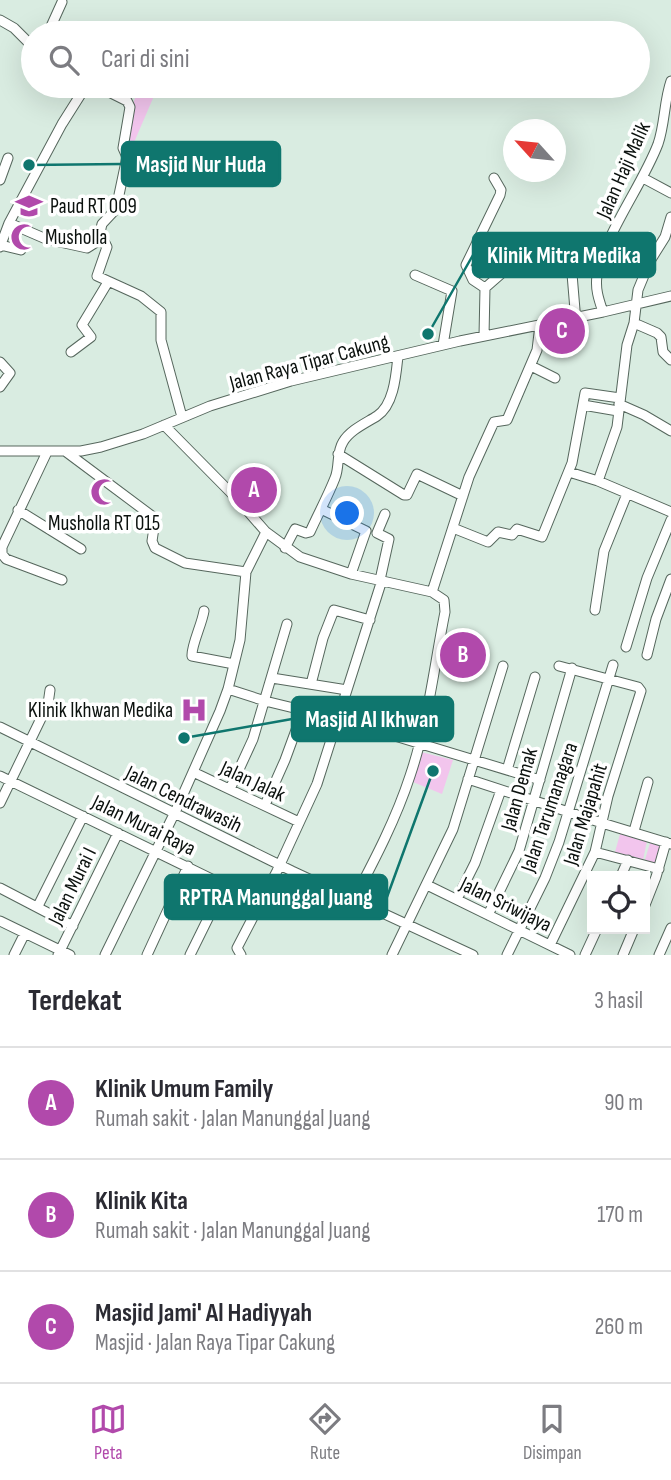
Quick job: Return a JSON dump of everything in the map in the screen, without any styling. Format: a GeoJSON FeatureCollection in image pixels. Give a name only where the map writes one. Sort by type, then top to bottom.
{"type":"FeatureCollection","features":[{"type":"Feature","properties":{"kind":"street"},"geometry":{"type":"LineString","coordinates":[[53,21],[62,2]]}},
{"type":"Feature","properties":{"kind":"street"},"geometry":{"type":"LineString","coordinates":[[0,20],[21,35]]}},
{"type":"Feature","properties":{"kind":"street","name":"Jalan Haji Malik"},"geometry":{"type":"LineString","coordinates":[[603,312],[597,288],[598,274],[608,244],[643,178],[662,132],[670,84]]}},
{"type":"Feature","properties":{"kind":"street"},"geometry":{"type":"LineString","coordinates":[[21,250],[0,246],[6,223],[78,98]]}},
{"type":"Feature","properties":{"kind":"street"},"geometry":{"type":"LineString","coordinates":[[99,241],[102,224],[116,209],[127,157],[123,148],[130,104],[119,98]]}},
{"type":"Feature","properties":{"kind":"street"},"geometry":{"type":"LineString","coordinates":[[0,180],[8,158]]}},
{"type":"Feature","properties":{"kind":"street"},"geometry":{"type":"LineString","coordinates":[[485,288],[473,280],[466,265],[500,195],[501,190],[494,178]]}},
{"type":"Feature","properties":{"kind":"street"},"geometry":{"type":"LineString","coordinates":[[643,178],[671,193]]}},
{"type":"Feature","properties":{"kind":"street"},"geometry":{"type":"LineString","coordinates":[[598,481],[617,427],[627,345],[634,323],[641,281],[665,237],[671,216]]}},
{"type":"Feature","properties":{"kind":"street"},"geometry":{"type":"LineString","coordinates":[[6,223],[46,239],[87,248],[99,241],[105,243],[107,247],[97,276],[141,296],[161,312],[161,340],[182,417]]}},
{"type":"Feature","properties":{"kind":"street"},"geometry":{"type":"LineString","coordinates":[[484,336],[485,288],[519,258],[534,240]]}},
{"type":"Feature","properties":{"kind":"street"},"geometry":{"type":"LineString","coordinates":[[565,349],[577,337],[571,262]]}},
{"type":"Feature","properties":{"kind":"street"},"geometry":{"type":"LineString","coordinates":[[415,275],[452,291],[443,345]]}},
{"type":"Feature","properties":{"kind":"street"},"geometry":{"type":"LineString","coordinates":[[71,352],[89,340],[90,335],[82,325],[108,282]]}},
{"type":"Feature","properties":{"kind":"street","name":"Jalan Raya Tipar Cakung"},"geometry":{"type":"LineString","coordinates":[[2,451],[47,452],[101,447],[291,381],[671,296]]}},
{"type":"Feature","properties":{"kind":"street"},"geometry":{"type":"LineString","coordinates":[[634,323],[661,337],[663,352],[671,360]]}},
{"type":"Feature","properties":{"kind":"street"},"geometry":{"type":"LineString","coordinates":[[432,592],[484,440],[495,421],[506,422],[538,347],[540,326]]}},
{"type":"Feature","properties":{"kind":"street"},"geometry":{"type":"LineString","coordinates":[[285,548],[295,528],[310,532],[338,470],[338,454],[344,440],[378,416],[387,405],[394,384],[398,356]]}},
{"type":"Feature","properties":{"kind":"street"},"geometry":{"type":"LineString","coordinates":[[0,362],[10,373],[0,387]]}},
{"type":"Feature","properties":{"kind":"street"},"geometry":{"type":"LineString","coordinates":[[531,366],[555,378]]}},
{"type":"Feature","properties":{"kind":"street"},"geometry":{"type":"LineString","coordinates":[[453,528],[488,542],[498,532],[512,535],[517,529],[542,537],[569,472],[583,405],[619,404],[645,415],[671,431]]}},
{"type":"Feature","properties":{"kind":"street"},"geometry":{"type":"LineString","coordinates":[[164,425],[238,500],[266,533],[285,548],[308,561],[432,592],[444,600],[445,612],[430,695],[411,775],[395,817],[354,899]]}},
{"type":"Feature","properties":{"kind":"street"},"geometry":{"type":"LineString","coordinates":[[2,451],[10,442]]}},
{"type":"Feature","properties":{"kind":"street"},"geometry":{"type":"LineString","coordinates":[[65,451],[152,516],[155,521],[152,541],[155,548],[185,563],[246,572]]}},
{"type":"Feature","properties":{"kind":"street"},"geometry":{"type":"LineString","coordinates":[[47,452],[2,547],[4,557],[62,580]]}},
{"type":"Feature","properties":{"kind":"street"},"geometry":{"type":"LineString","coordinates":[[338,454],[404,495],[407,495],[417,474],[463,496]]}},
{"type":"Feature","properties":{"kind":"street"},"geometry":{"type":"LineString","coordinates":[[569,472],[598,481],[671,512]]}},
{"type":"Feature","properties":{"kind":"street"},"geometry":{"type":"LineString","coordinates":[[595,610],[604,551],[627,494]]}},
{"type":"Feature","properties":{"kind":"street"},"geometry":{"type":"LineString","coordinates":[[321,509],[366,531],[351,573]]}},
{"type":"Feature","properties":{"kind":"street"},"geometry":{"type":"LineString","coordinates":[[18,510],[80,549]]}},
{"type":"Feature","properties":{"kind":"street"},"geometry":{"type":"LineString","coordinates":[[241,955],[237,948],[280,865],[317,784],[339,719],[381,580],[389,539],[377,533],[385,514]]}},
{"type":"Feature","properties":{"kind":"street"},"geometry":{"type":"LineString","coordinates":[[626,647],[647,578],[671,520]]}},
{"type":"Feature","properties":{"kind":"street"},"geometry":{"type":"LineString","coordinates":[[104,955],[156,852],[228,689],[242,621],[246,572],[266,533]]}},
{"type":"Feature","properties":{"kind":"street"},"geometry":{"type":"LineString","coordinates":[[647,655],[656,619],[671,579]]}},
{"type":"Feature","properties":{"kind":"street"},"geometry":{"type":"LineString","coordinates":[[311,684],[333,611],[337,609],[370,620]]}},
{"type":"Feature","properties":{"kind":"street"},"geometry":{"type":"LineString","coordinates":[[204,611],[201,629],[191,649],[192,656],[234,664]]}},
{"type":"Feature","properties":{"kind":"street"},"geometry":{"type":"LineString","coordinates":[[230,789],[253,739],[287,624]]}},
{"type":"Feature","properties":{"kind":"street","name":"Jalan Tarumanagara"},"geometry":{"type":"LineString","coordinates":[[507,955],[552,861],[612,665]]}},
{"type":"Feature","properties":{"kind":"street"},"geometry":{"type":"LineString","coordinates":[[392,955],[453,829],[503,666]]}},
{"type":"Feature","properties":{"kind":"street"},"geometry":{"type":"LineString","coordinates":[[559,666],[608,678]]}},
{"type":"Feature","properties":{"kind":"street","name":"Jalan Demak"},"geometry":{"type":"LineString","coordinates":[[488,915],[519,851],[572,668]]}},
{"type":"Feature","properties":{"kind":"street"},"geometry":{"type":"LineString","coordinates":[[507,770],[535,677]]}},
{"type":"Feature","properties":{"kind":"street"},"geometry":{"type":"LineString","coordinates":[[272,678],[347,690]]}},
{"type":"Feature","properties":{"kind":"street","name":"Jalan Majapahit"},"geometry":{"type":"LineString","coordinates":[[550,945],[595,852],[640,694],[640,688],[608,678]]}},
{"type":"Feature","properties":{"kind":"street"},"geometry":{"type":"LineString","coordinates":[[228,689],[339,719],[540,780]]}},
{"type":"Feature","properties":{"kind":"street"},"geometry":{"type":"LineString","coordinates":[[0,803],[49,701],[50,690]]}},
{"type":"Feature","properties":{"kind":"street"},"geometry":{"type":"LineString","coordinates":[[265,805],[303,711]]}},
{"type":"Feature","properties":{"kind":"street","name":"Jalan Cendrawasih"},"geometry":{"type":"LineString","coordinates":[[0,727],[280,865],[473,955]]}},
{"type":"Feature","properties":{"kind":"street","name":"Jalan Jalak"},"geometry":{"type":"LineString","coordinates":[[193,772],[299,822]]}},
{"type":"Feature","properties":{"kind":"street","name":"Jalan Murai Raya"},"geometry":{"type":"LineString","coordinates":[[0,776],[261,903]]}},
{"type":"Feature","properties":{"kind":"street"},"geometry":{"type":"LineString","coordinates":[[468,779],[602,824],[669,843],[650,892]]}},
{"type":"Feature","properties":{"kind":"street"},"geometry":{"type":"LineString","coordinates":[[634,831],[648,782]]}},
{"type":"Feature","properties":{"kind":"street"},"geometry":{"type":"LineString","coordinates":[[457,899],[475,863],[501,790]]}},
{"type":"Feature","properties":{"kind":"street"},"geometry":{"type":"LineString","coordinates":[[38,906],[83,816]]}},
{"type":"Feature","properties":{"kind":"street","name":"Jalan Murai I"},"geometry":{"type":"LineString","coordinates":[[59,952],[118,833]]}},
{"type":"Feature","properties":{"kind":"street"},"geometry":{"type":"LineString","coordinates":[[595,852],[659,869]]}},
{"type":"Feature","properties":{"kind":"street"},"geometry":{"type":"LineString","coordinates":[[623,871],[628,860]]}},
{"type":"Feature","properties":{"kind":"street"},"geometry":{"type":"LineString","coordinates":[[147,955],[188,866]]}},
{"type":"Feature","properties":{"kind":"street"},"geometry":{"type":"LineString","coordinates":[[190,955],[225,884]]}},
{"type":"Feature","properties":{"kind":"street","name":"Jalan Sriwijaya"},"geometry":{"type":"LineString","coordinates":[[427,885],[570,955]]}},
{"type":"Feature","properties":{"kind":"street"},"geometry":{"type":"LineString","coordinates":[[1,891],[38,906],[73,926]]}},
{"type":"Feature","properties":{"kind":"street"},"geometry":{"type":"LineString","coordinates":[[0,921],[59,952],[70,955]]}},
{"type":"Feature","properties":{"kind":"street"},"geometry":{"type":"LineString","coordinates":[[659,955],[671,928]]}},
{"type":"Feature","properties":{"kind":"street"},"geometry":{"type":"LineString","coordinates":[[14,955],[25,933]]}},
{"type":"Feature","properties":{"kind":"street"},"geometry":{"type":"LineString","coordinates":[[585,955],[595,934]]}},
{"type":"Feature","properties":{"kind":"street"},"geometry":{"type":"LineString","coordinates":[[623,955],[632,934]]}},
{"type":"Feature","properties":{"kind":"shaded area"},"geometry":{"type":"Polygon","coordinates":[[[136,98],[153,98],[129,154],[126,129],[136,98]]]}},
{"type":"Feature","properties":{"kind":"shaded area"},"geometry":{"type":"Polygon","coordinates":[[[421,752],[453,760],[442,794],[413,782],[421,752]]]}},
{"type":"Feature","properties":{"kind":"shaded area"},"geometry":{"type":"Polygon","coordinates":[[[620,834],[647,841],[643,860],[615,852],[620,834]]]}},
{"type":"Feature","properties":{"kind":"shaded area"},"geometry":{"type":"Polygon","coordinates":[[[650,843],[660,846],[654,866],[644,863],[650,843]]]}},
{"type":"Feature","properties":{"kind":"place","name":"Masjid Nur Huda"},"geometry":{"type":"Point","coordinates":[29,165]}},
{"type":"Feature","properties":{"kind":"place","name":"Paud RT 009"},"geometry":{"type":"Point","coordinates":[29,206]}},
{"type":"Feature","properties":{"kind":"place","name":"Musholla"},"geometry":{"type":"Point","coordinates":[24,237]}},
{"type":"Feature","properties":{"kind":"place","name":"Masjid Jami' Al Hadiyyah"},"geometry":{"type":"Point","coordinates":[562,331]}},
{"type":"Feature","properties":{"kind":"place","name":"Klinik Mitra Medika"},"geometry":{"type":"Point","coordinates":[428,334]}},
{"type":"Feature","properties":{"kind":"place","name":"Klinik Umum Family"},"geometry":{"type":"Point","coordinates":[254,490]}},
{"type":"Feature","properties":{"kind":"place","name":"Musholla RT 015"},"geometry":{"type":"Point","coordinates":[104,492]}},
{"type":"Feature","properties":{"kind":"place","name":"Klinik Kita"},"geometry":{"type":"Point","coordinates":[463,655]}},
{"type":"Feature","properties":{"kind":"place","name":"Klinik Ikhwan Medika"},"geometry":{"type":"Point","coordinates":[194,710]}},
{"type":"Feature","properties":{"kind":"place","name":"Masjid Al Ikhwan"},"geometry":{"type":"Point","coordinates":[184,738]}},
{"type":"Feature","properties":{"kind":"place","name":"RPTRA Manunggal Juang"},"geometry":{"type":"Point","coordinates":[433,771]}}]}
